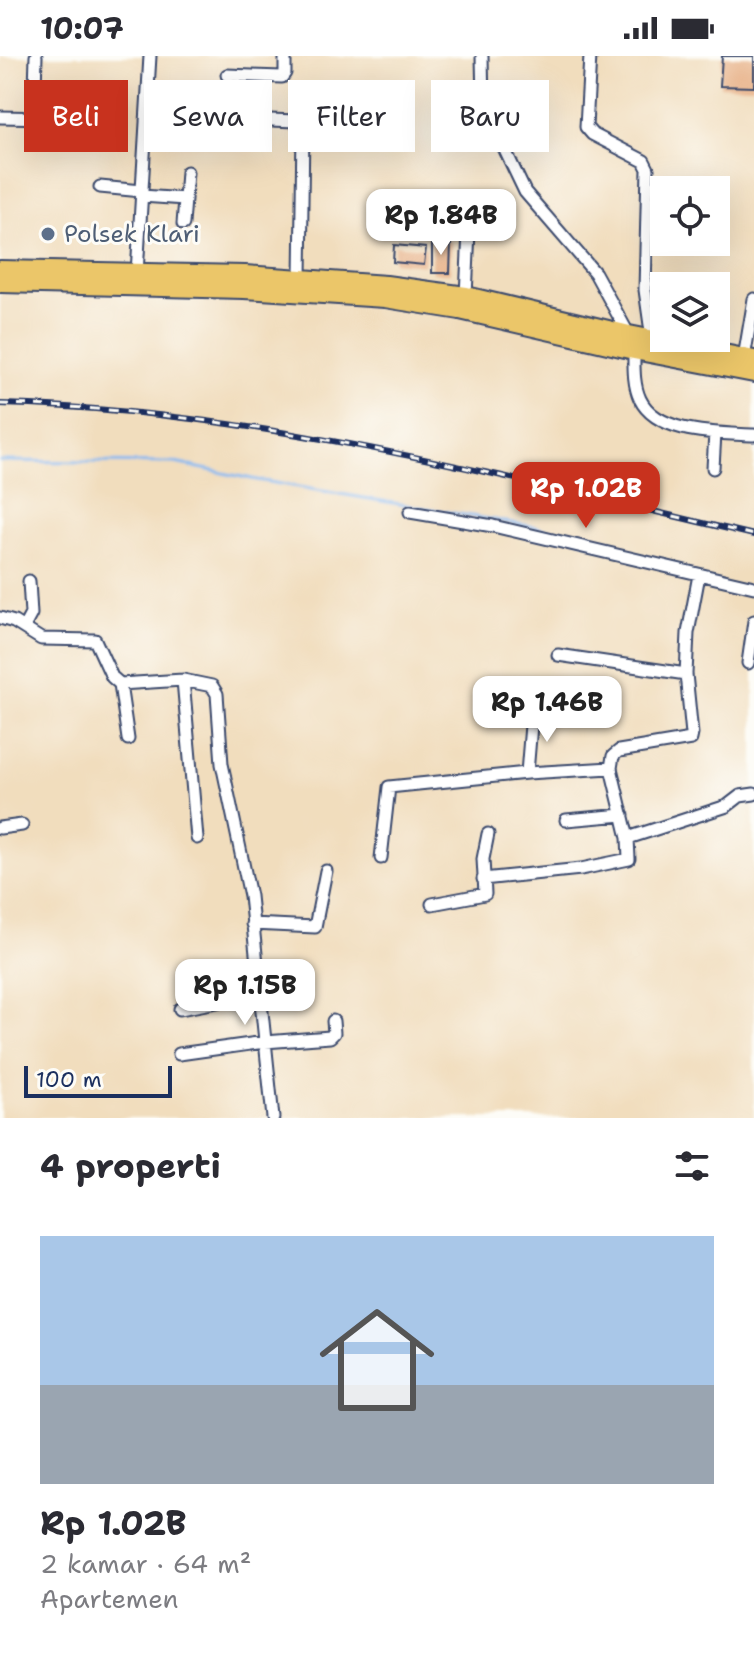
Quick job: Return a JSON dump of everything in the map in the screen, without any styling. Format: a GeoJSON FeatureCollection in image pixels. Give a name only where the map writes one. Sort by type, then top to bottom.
{"type":"FeatureCollection","features":[{"type":"Feature","properties":{"kind":"highway"},"geometry":{"type":"LineString","coordinates":[[0,270],[301,278],[386,285],[466,296],[631,342],[650,339]]}},
{"type":"Feature","properties":{"kind":"highway"},"geometry":{"type":"LineString","coordinates":[[0,283],[244,289],[385,298],[751,363]]}},
{"type":"Feature","properties":{"kind":"highway"},"geometry":{"type":"LineString","coordinates":[[706,352],[751,363]]}},
{"type":"Feature","properties":{"kind":"street"},"geometry":{"type":"LineString","coordinates":[[35,80],[36,56]]}},
{"type":"Feature","properties":{"kind":"street"},"geometry":{"type":"LineString","coordinates":[[148,80],[150,56]]}},
{"type":"Feature","properties":{"kind":"street"},"geometry":{"type":"LineString","coordinates":[[227,75],[282,77],[285,73],[285,56]]}},
{"type":"Feature","properties":{"kind":"street"},"geometry":{"type":"LineString","coordinates":[[482,56],[482,80]]}},
{"type":"Feature","properties":{"kind":"street"},"geometry":{"type":"LineString","coordinates":[[590,56],[586,127],[592,134],[644,161],[648,169],[645,290],[650,325]]}},
{"type":"Feature","properties":{"kind":"street"},"geometry":{"type":"LineString","coordinates":[[0,117],[24,117]]}},
{"type":"Feature","properties":{"kind":"street"},"geometry":{"type":"LineString","coordinates":[[272,120],[296,121],[301,123],[303,129],[301,278]]}},
{"type":"Feature","properties":{"kind":"street"},"geometry":{"type":"LineString","coordinates":[[137,273],[144,152]]}},
{"type":"Feature","properties":{"kind":"street"},"geometry":{"type":"LineString","coordinates":[[506,152],[525,192],[595,273],[609,295],[631,342],[637,392],[648,411],[666,423],[715,433],[754,435]]}},
{"type":"Feature","properties":{"kind":"street"},"geometry":{"type":"LineString","coordinates":[[183,224],[187,172]]}},
{"type":"Feature","properties":{"kind":"street"},"geometry":{"type":"LineString","coordinates":[[100,187],[185,199]]}},
{"type":"Feature","properties":{"kind":"street"},"geometry":{"type":"LineString","coordinates":[[466,296],[469,231]]}},
{"type":"Feature","properties":{"kind":"street"},"geometry":{"type":"LineString","coordinates":[[751,363],[754,299]]}},
{"type":"Feature","properties":{"kind":"street"},"geometry":{"type":"LineString","coordinates":[[713,468],[715,433]]}},
{"type":"Feature","properties":{"kind":"street"},"geometry":{"type":"LineString","coordinates":[[410,512],[493,526],[754,587]]}},
{"type":"Feature","properties":{"kind":"street"},"geometry":{"type":"LineString","coordinates":[[483,879],[581,869],[626,861],[630,857],[611,768],[613,756],[619,751],[691,739],[686,674],[688,633],[699,575]]}},
{"type":"Feature","properties":{"kind":"street"},"geometry":{"type":"LineString","coordinates":[[24,627],[31,614],[29,581]]}},
{"type":"Feature","properties":{"kind":"street"},"geometry":{"type":"LineString","coordinates":[[0,618],[24,627],[41,639],[95,640],[112,677],[120,684],[128,739]]}},
{"type":"Feature","properties":{"kind":"street"},"geometry":{"type":"LineString","coordinates":[[748,663],[754,621]]}},
{"type":"Feature","properties":{"kind":"street"},"geometry":{"type":"LineString","coordinates":[[558,655],[686,674]]}},
{"type":"Feature","properties":{"kind":"street"},"geometry":{"type":"LineString","coordinates":[[120,684],[183,680],[212,686],[217,694],[222,764],[250,896],[273,1118]]}},
{"type":"Feature","properties":{"kind":"street"},"geometry":{"type":"LineString","coordinates":[[183,680],[197,838]]}},
{"type":"Feature","properties":{"kind":"street"},"geometry":{"type":"LineString","coordinates":[[527,773],[532,713]]}},
{"type":"Feature","properties":{"kind":"street"},"geometry":{"type":"LineString","coordinates":[[381,858],[389,787],[611,768]]}},
{"type":"Feature","properties":{"kind":"street"},"geometry":{"type":"LineString","coordinates":[[628,838],[727,806],[740,796],[754,794]]}},
{"type":"Feature","properties":{"kind":"street"},"geometry":{"type":"LineString","coordinates":[[566,820],[623,815]]}},
{"type":"Feature","properties":{"kind":"street"},"geometry":{"type":"LineString","coordinates":[[0,828],[22,825]]}},
{"type":"Feature","properties":{"kind":"street"},"geometry":{"type":"LineString","coordinates":[[432,904],[484,895],[488,834]]}},
{"type":"Feature","properties":{"kind":"street"},"geometry":{"type":"LineString","coordinates":[[252,924],[318,925],[326,871]]}},
{"type":"Feature","properties":{"kind":"street"},"geometry":{"type":"LineString","coordinates":[[180,1009],[259,994]]}},
{"type":"Feature","properties":{"kind":"street"},"geometry":{"type":"LineString","coordinates":[[179,1054],[330,1037],[334,1033],[333,1021]]}},
{"type":"Feature","properties":{"kind":"building"},"geometry":{"type":"Polygon","coordinates":[[[722,56],[754,56],[754,87],[720,86],[722,56]]]}},
{"type":"Feature","properties":{"kind":"building"},"geometry":{"type":"Polygon","coordinates":[[[432,241],[451,242],[450,273],[432,273],[432,241]]]}},
{"type":"Feature","properties":{"kind":"building"},"geometry":{"type":"Polygon","coordinates":[[[394,245],[426,248],[424,265],[393,262],[394,245]]]}},
{"type":"Feature","properties":{"kind":"waterway"},"geometry":{"type":"LineString","coordinates":[[0,461],[175,463],[257,480],[536,527],[599,545]]}},
{"type":"Feature","properties":{"kind":"railway"},"geometry":{"type":"LineString","coordinates":[[0,404],[96,409],[286,433],[474,470],[754,535]]}},
{"type":"Feature","properties":{"kind":"place","name":"Polsek Klari"},"geometry":{"type":"Point","coordinates":[48,234]}}]}
